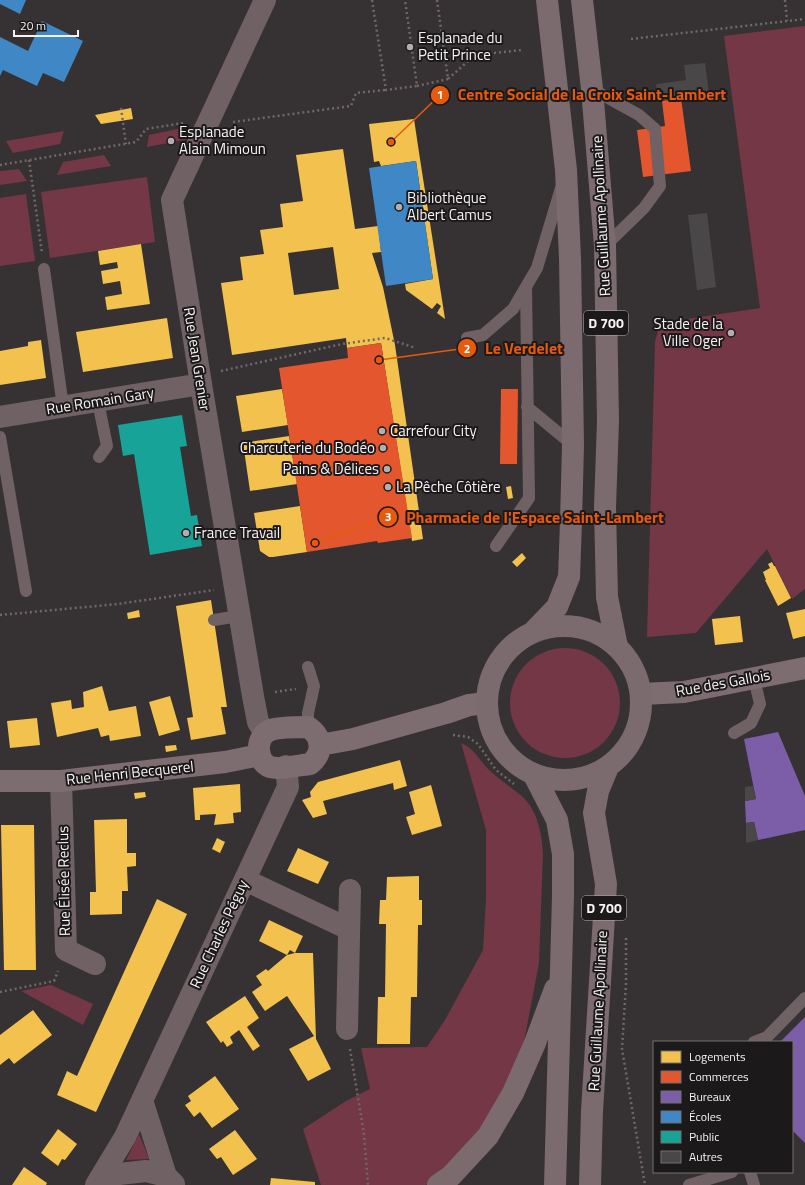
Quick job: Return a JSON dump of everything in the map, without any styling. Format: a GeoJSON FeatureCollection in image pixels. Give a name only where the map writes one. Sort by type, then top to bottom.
{"type":"FeatureCollection","features":[{"type":"Feature","properties":{"kind":"main road","name":"D 700"},"geometry":{"type":"LineString","coordinates":[[532,633],[557,607],[569,577],[573,445],[570,258],[566,170],[547,0]]}},
{"type":"Feature","properties":{"kind":"main road","name":"Rue Guillaume Apollinaire"},"geometry":{"type":"LineString","coordinates":[[582,0],[592,89],[605,246],[608,420],[605,507],[607,597],[617,647]]}},
{"type":"Feature","properties":{"kind":"main road"},"geometry":{"type":"LineString","coordinates":[[554,626],[577,627],[598,634],[617,647],[629,660],[637,676],[641,694],[641,715],[635,735],[624,753],[608,767],[585,778],[559,781],[526,781],[500,746],[490,725],[487,703],[490,681],[499,661],[514,645],[532,633],[554,626]]}},
{"type":"Feature","properties":{"kind":"main road","name":"Rue des Gallois"},"geometry":{"type":"LineString","coordinates":[[641,694],[684,692],[805,668]]}},
{"type":"Feature","properties":{"kind":"main road"},"geometry":{"type":"LineString","coordinates":[[320,745],[353,739],[446,713],[469,705],[487,703]]}},
{"type":"Feature","properties":{"kind":"main road"},"geometry":{"type":"LineString","coordinates":[[308,727],[314,730],[318,736],[320,745],[318,755],[310,764],[272,768],[266,765],[260,755],[259,743],[265,733],[271,730],[308,727]]}},
{"type":"Feature","properties":{"kind":"main road","name":"Rue Henri Becquerel"},"geometry":{"type":"LineString","coordinates":[[0,782],[61,780],[224,762],[260,755]]}},
{"type":"Feature","properties":{"kind":"main road","name":"Rue Guillaume Apollinaire"},"geometry":{"type":"LineString","coordinates":[[590,1185],[592,1111],[606,884],[594,813],[598,790],[608,767]]}},
{"type":"Feature","properties":{"kind":"main road","name":"D 700"},"geometry":{"type":"LineString","coordinates":[[526,781],[557,820],[563,854],[555,1185]]}},
{"type":"Feature","properties":{"kind":"main road"},"geometry":{"type":"LineString","coordinates":[[438,1185],[451,1176],[488,1136],[514,1093],[535,1043],[561,973]]}},
{"type":"Feature","properties":{"kind":"street","name":"Rue Jean Grenier"},"geometry":{"type":"LineString","coordinates":[[265,0],[172,200],[239,616],[258,722],[265,733]]}},
{"type":"Feature","properties":{"kind":"street","name":"Rue Romain Gary"},"geometry":{"type":"LineString","coordinates":[[0,417],[98,402],[200,380]]}},
{"type":"Feature","properties":{"kind":"street","name":"Rue Charles Péguy"},"geometry":{"type":"LineString","coordinates":[[99,1180],[125,1137],[288,787],[286,766]]}},
{"type":"Feature","properties":{"kind":"street","name":"Rue Élisée Reclus"},"geometry":{"type":"LineString","coordinates":[[61,780],[66,950],[95,964]]}},
{"type":"Feature","properties":{"kind":"street"},"geometry":{"type":"LineString","coordinates":[[245,880],[349,929]]}},
{"type":"Feature","properties":{"kind":"street"},"geometry":{"type":"LineString","coordinates":[[347,1029],[350,890]]}},
{"type":"Feature","properties":{"kind":"street","name":"Rue Charles Péguy"},"geometry":{"type":"LineString","coordinates":[[142,1100],[170,1180]]}},
{"type":"Feature","properties":{"kind":"street","name":"Rue Charles Péguy"},"geometry":{"type":"LineString","coordinates":[[99,1180],[146,1171],[170,1180]]}},
{"type":"Feature","properties":{"kind":"lane"},"geometry":{"type":"LineString","coordinates":[[592,89],[639,115],[655,130],[660,186],[644,208],[605,246]]}},
{"type":"Feature","properties":{"kind":"lane"},"geometry":{"type":"LineString","coordinates":[[467,338],[483,334],[513,309],[538,268],[566,170]]}},
{"type":"Feature","properties":{"kind":"lane"},"geometry":{"type":"LineString","coordinates":[[44,269],[63,407]]}},
{"type":"Feature","properties":{"kind":"lane"},"geometry":{"type":"LineString","coordinates":[[496,546],[529,498],[526,288]]}},
{"type":"Feature","properties":{"kind":"lane"},"geometry":{"type":"LineString","coordinates":[[98,402],[107,446],[99,457]]}},
{"type":"Feature","properties":{"kind":"lane"},"geometry":{"type":"LineString","coordinates":[[527,407],[573,445]]}},
{"type":"Feature","properties":{"kind":"lane"},"geometry":{"type":"LineString","coordinates":[[0,437],[26,591]]}},
{"type":"Feature","properties":{"kind":"lane"},"geometry":{"type":"LineString","coordinates":[[214,620],[239,616]]}},
{"type":"Feature","properties":{"kind":"lane"},"geometry":{"type":"LineString","coordinates":[[308,667],[314,686],[308,713],[308,727]]}},
{"type":"Feature","properties":{"kind":"lane"},"geometry":{"type":"LineString","coordinates":[[734,733],[751,724],[760,704],[754,678]]}},
{"type":"Feature","properties":{"kind":"lane"},"geometry":{"type":"LineString","coordinates":[[757,1041],[767,1037],[805,998]]}},
{"type":"Feature","properties":{"kind":"lane"},"geometry":{"type":"LineString","coordinates":[[689,1185],[729,1173]]}},
{"type":"Feature","properties":{"kind":"lane"},"geometry":{"type":"LineString","coordinates":[[750,1173],[754,1185]]}},
{"type":"Feature","properties":{"kind":"path"},"geometry":{"type":"LineString","coordinates":[[372,0],[386,90]]}},
{"type":"Feature","properties":{"kind":"path"},"geometry":{"type":"LineString","coordinates":[[405,0],[417,86]]}},
{"type":"Feature","properties":{"kind":"path"},"geometry":{"type":"LineString","coordinates":[[437,0],[448,79]]}},
{"type":"Feature","properties":{"kind":"path"},"geometry":{"type":"LineString","coordinates":[[785,0],[787,21]]}},
{"type":"Feature","properties":{"kind":"path"},"geometry":{"type":"LineString","coordinates":[[631,39],[805,18]]}},
{"type":"Feature","properties":{"kind":"path"},"geometry":{"type":"LineString","coordinates":[[0,165],[136,142],[146,129],[210,119],[221,124],[352,106],[356,93],[417,86],[448,79],[475,55],[522,50]]}},
{"type":"Feature","properties":{"kind":"path"},"geometry":{"type":"LineString","coordinates":[[121,108],[126,144]]}},
{"type":"Feature","properties":{"kind":"path"},"geometry":{"type":"LineString","coordinates":[[29,160],[44,269]]}},
{"type":"Feature","properties":{"kind":"path"},"geometry":{"type":"LineString","coordinates":[[200,380],[342,344],[385,338],[416,348]]}},
{"type":"Feature","properties":{"kind":"path"},"geometry":{"type":"LineString","coordinates":[[0,615],[118,604],[234,586]]}},
{"type":"Feature","properties":{"kind":"path"},"geometry":{"type":"LineString","coordinates":[[253,696],[314,686]]}},
{"type":"Feature","properties":{"kind":"path"},"geometry":{"type":"LineString","coordinates":[[447,734],[468,737],[478,744],[496,770],[526,781]]}},
{"type":"Feature","properties":{"kind":"path"},"geometry":{"type":"LineString","coordinates":[[626,934],[626,984],[622,1049],[645,1185]]}},
{"type":"Feature","properties":{"kind":"path"},"geometry":{"type":"LineString","coordinates":[[0,992],[54,981],[66,950]]}},
{"type":"Feature","properties":{"kind":"path"},"geometry":{"type":"LineString","coordinates":[[347,1029],[364,1134],[368,1185]]}},
{"type":"Feature","properties":{"kind":"shaded area","name":"Stade de la Ville Oger"},"geometry":{"type":"Polygon","coordinates":[[[805,26],[805,589],[792,599],[767,549],[696,633],[647,637],[655,342],[660,323],[760,308],[724,36],[805,26]]]}},
{"type":"Feature","properties":{"kind":"shaded area"},"geometry":{"type":"Polygon","coordinates":[[[182,128],[189,139],[147,147],[149,135],[182,128]]]}},
{"type":"Feature","properties":{"kind":"shaded area"},"geometry":{"type":"Polygon","coordinates":[[[64,131],[60,144],[13,153],[6,141],[64,131]]]}},
{"type":"Feature","properties":{"kind":"shaded area"},"geometry":{"type":"Polygon","coordinates":[[[104,155],[111,166],[57,175],[63,162],[104,155]]]}},
{"type":"Feature","properties":{"kind":"shaded area"},"geometry":{"type":"Polygon","coordinates":[[[19,169],[27,181],[0,185],[0,171],[19,169]]]}},
{"type":"Feature","properties":{"kind":"shaded area"},"geometry":{"type":"Polygon","coordinates":[[[147,177],[155,242],[50,258],[41,192],[147,177]]]}},
{"type":"Feature","properties":{"kind":"shaded area"},"geometry":{"type":"Polygon","coordinates":[[[26,194],[35,261],[0,266],[0,198],[26,194]]]}},
{"type":"Feature","properties":{"kind":"shaded area"},"geometry":{"type":"Polygon","coordinates":[[[565,648],[586,652],[596,657],[604,664],[611,672],[616,682],[620,703],[616,724],[611,734],[604,742],[596,749],[586,754],[565,758],[544,754],[534,749],[526,742],[519,734],[514,724],[510,703],[514,682],[519,672],[526,664],[534,657],[544,652],[565,648]]]}},
{"type":"Feature","properties":{"kind":"shaded area"},"geometry":{"type":"Polygon","coordinates":[[[461,743],[470,748],[493,774],[523,797],[536,816],[542,839],[543,854],[539,963],[524,1042],[492,1117],[441,1174],[426,1185],[321,1185],[303,1129],[346,1101],[370,1089],[361,1048],[427,1047],[445,1020],[483,950],[486,898],[486,830],[461,743]]]}},
{"type":"Feature","properties":{"kind":"shaded area"},"geometry":{"type":"Polygon","coordinates":[[[51,985],[93,1004],[83,1025],[21,991],[51,985]]]}},
{"type":"Feature","properties":{"kind":"shaded area"},"geometry":{"type":"Polygon","coordinates":[[[139,1134],[149,1159],[126,1160],[139,1134]]]}},
{"type":"Feature","properties":{"kind":"building: Logements"},"geometry":{"type":"Polygon","coordinates":[[[131,108],[133,119],[101,124],[95,115],[131,108]]]}},
{"type":"Feature","properties":{"kind":"building: Logements"},"geometry":{"type":"Polygon","coordinates":[[[414,119],[445,319],[437,313],[441,306],[437,303],[432,309],[406,290],[405,284],[433,279],[416,161],[381,166],[379,161],[374,162],[369,124],[414,119]]]}},
{"type":"Feature","properties":{"kind":"building: Logements"},"geometry":{"type":"Polygon","coordinates":[[[343,149],[355,229],[378,226],[381,252],[372,253],[383,287],[395,345],[423,539],[412,541],[381,343],[347,348],[346,338],[232,355],[221,283],[243,280],[240,257],[264,254],[260,230],[283,227],[280,204],[303,201],[296,155],[343,149]],[[333,247],[288,253],[294,295],[339,289],[333,247]]]}},
{"type":"Feature","properties":{"kind":"building: Logements"},"geometry":{"type":"Polygon","coordinates":[[[141,244],[150,304],[107,310],[105,297],[122,294],[120,281],[103,284],[101,271],[118,268],[117,262],[100,265],[98,251],[141,244]]]}},
{"type":"Feature","properties":{"kind":"building: Logements"},"geometry":{"type":"Polygon","coordinates":[[[167,318],[173,358],[83,372],[76,332],[167,318]]]}},
{"type":"Feature","properties":{"kind":"building: Logements"},"geometry":{"type":"Polygon","coordinates":[[[41,340],[46,378],[0,385],[0,351],[28,346],[28,342],[41,340]]]}},
{"type":"Feature","properties":{"kind":"building: Logements"},"geometry":{"type":"Polygon","coordinates":[[[282,389],[288,425],[242,432],[236,396],[282,389]]]}},
{"type":"Feature","properties":{"kind":"building: Logements"},"geometry":{"type":"Polygon","coordinates":[[[289,436],[297,484],[250,491],[243,443],[289,436]]]}},
{"type":"Feature","properties":{"kind":"building: Logements"},"geometry":{"type":"Polygon","coordinates":[[[511,486],[513,498],[508,499],[506,487],[511,486]]]}},
{"type":"Feature","properties":{"kind":"building: Logements"},"geometry":{"type":"Polygon","coordinates":[[[300,506],[307,552],[269,557],[260,551],[254,513],[300,506]]]}},
{"type":"Feature","properties":{"kind":"building: Logements"},"geometry":{"type":"Polygon","coordinates":[[[522,553],[526,558],[517,567],[512,562],[522,553]]]}},
{"type":"Feature","properties":{"kind":"building: Logements"},"geometry":{"type":"Polygon","coordinates":[[[772,562],[791,598],[778,606],[765,580],[763,572],[770,568],[768,564],[772,562]]]}},
{"type":"Feature","properties":{"kind":"building: Logements"},"geometry":{"type":"Polygon","coordinates":[[[211,600],[227,707],[221,707],[226,734],[191,740],[187,718],[193,717],[176,606],[211,600]]]}},
{"type":"Feature","properties":{"kind":"building: Logements"},"geometry":{"type":"Polygon","coordinates":[[[805,609],[805,636],[793,639],[786,613],[805,609]]]}},
{"type":"Feature","properties":{"kind":"building: Logements"},"geometry":{"type":"Polygon","coordinates":[[[139,610],[140,617],[128,619],[127,613],[139,610]]]}},
{"type":"Feature","properties":{"kind":"building: Logements"},"geometry":{"type":"Polygon","coordinates":[[[740,616],[743,642],[715,645],[712,619],[740,616]]]}},
{"type":"Feature","properties":{"kind":"building: Logements"},"geometry":{"type":"Polygon","coordinates":[[[102,686],[109,711],[136,706],[141,736],[110,741],[109,735],[101,737],[98,728],[57,737],[51,703],[71,700],[72,709],[84,707],[83,692],[102,686]]]}},
{"type":"Feature","properties":{"kind":"building: Logements"},"geometry":{"type":"Polygon","coordinates":[[[170,696],[180,730],[159,736],[149,702],[170,696]]]}},
{"type":"Feature","properties":{"kind":"building: Logements"},"geometry":{"type":"Polygon","coordinates":[[[37,718],[40,745],[10,748],[7,721],[37,718]]]}},
{"type":"Feature","properties":{"kind":"building: Logements"},"geometry":{"type":"Polygon","coordinates":[[[176,745],[177,750],[166,752],[165,746],[176,745]]]}},
{"type":"Feature","properties":{"kind":"building: Logements"},"geometry":{"type":"Polygon","coordinates":[[[400,760],[407,786],[394,790],[393,783],[323,801],[327,814],[313,818],[302,800],[311,797],[310,792],[318,782],[400,760]]]}},
{"type":"Feature","properties":{"kind":"building: Logements"},"geometry":{"type":"Polygon","coordinates":[[[240,784],[241,812],[233,813],[234,823],[214,825],[216,814],[200,815],[200,820],[195,820],[193,788],[240,784]]]}},
{"type":"Feature","properties":{"kind":"building: Logements"},"geometry":{"type":"Polygon","coordinates":[[[431,785],[442,826],[412,835],[406,817],[415,814],[409,792],[431,785]]]}},
{"type":"Feature","properties":{"kind":"building: Logements"},"geometry":{"type":"Polygon","coordinates":[[[145,792],[146,797],[135,799],[134,793],[145,792]]]}},
{"type":"Feature","properties":{"kind":"building: Logements"},"geometry":{"type":"Polygon","coordinates":[[[127,819],[127,853],[136,853],[136,866],[127,867],[128,891],[122,891],[122,914],[90,915],[90,892],[96,892],[94,820],[127,819]]]}},
{"type":"Feature","properties":{"kind":"building: Logements"},"geometry":{"type":"Polygon","coordinates":[[[1,825],[34,825],[36,970],[4,970],[1,825]]]}},
{"type":"Feature","properties":{"kind":"building: Logements"},"geometry":{"type":"Polygon","coordinates":[[[217,838],[225,842],[220,853],[212,849],[217,838]]]}},
{"type":"Feature","properties":{"kind":"building: Logements"},"geometry":{"type":"Polygon","coordinates":[[[298,848],[329,862],[318,884],[287,871],[298,848]]]}},
{"type":"Feature","properties":{"kind":"building: Logements"},"geometry":{"type":"Polygon","coordinates":[[[419,876],[419,900],[422,900],[422,925],[418,925],[417,997],[411,997],[410,1044],[377,1044],[378,997],[385,997],[386,924],[379,924],[380,900],[386,900],[387,877],[419,876]]]}},
{"type":"Feature","properties":{"kind":"building: Logements"},"geometry":{"type":"Polygon","coordinates":[[[157,899],[187,914],[96,1112],[57,1095],[67,1071],[77,1076],[157,899]]]}},
{"type":"Feature","properties":{"kind":"building: Logements"},"geometry":{"type":"Polygon","coordinates":[[[269,920],[303,936],[295,953],[290,950],[287,955],[259,941],[269,920]]]}},
{"type":"Feature","properties":{"kind":"building: Logements"},"geometry":{"type":"Polygon","coordinates":[[[295,953],[313,953],[316,1039],[331,1069],[308,1081],[289,1049],[314,1036],[287,996],[265,1011],[252,992],[262,985],[256,976],[266,969],[268,971],[287,955],[295,953]]]}},
{"type":"Feature","properties":{"kind":"building: Logements"},"geometry":{"type":"Polygon","coordinates":[[[245,996],[259,1018],[247,1027],[260,1046],[253,1051],[239,1030],[230,1037],[233,1043],[227,1047],[223,1041],[221,1043],[206,1022],[245,996]]]}},
{"type":"Feature","properties":{"kind":"building: Logements"},"geometry":{"type":"Polygon","coordinates":[[[33,1010],[52,1035],[14,1064],[9,1058],[0,1065],[0,1035],[33,1010]]]}},
{"type":"Feature","properties":{"kind":"building: Logements"},"geometry":{"type":"Polygon","coordinates":[[[215,1076],[239,1109],[212,1128],[200,1112],[194,1117],[185,1105],[191,1101],[188,1096],[215,1076]]]}},
{"type":"Feature","properties":{"kind":"building: Logements"},"geometry":{"type":"Polygon","coordinates":[[[58,1129],[77,1144],[65,1160],[62,1159],[58,1166],[41,1153],[58,1129]]]}},
{"type":"Feature","properties":{"kind":"building: Logements"},"geometry":{"type":"Polygon","coordinates":[[[235,1130],[257,1159],[233,1175],[221,1157],[217,1159],[209,1149],[235,1130]]]}},
{"type":"Feature","properties":{"kind":"building: Logements"},"geometry":{"type":"Polygon","coordinates":[[[24,1167],[47,1183],[46,1185],[12,1185],[24,1167]]]}},
{"type":"Feature","properties":{"kind":"building: Logements"},"geometry":{"type":"Polygon","coordinates":[[[271,1178],[315,1182],[315,1185],[270,1185],[271,1178]]]}},
{"type":"Feature","properties":{"kind":"building: Commerces"},"geometry":{"type":"Polygon","coordinates":[[[681,98],[691,171],[643,177],[637,130],[665,126],[662,101],[681,98]]]}},
{"type":"Feature","properties":{"kind":"building: Commerces"},"geometry":{"type":"Polygon","coordinates":[[[381,343],[412,538],[378,543],[377,541],[307,552],[279,368],[348,358],[347,348],[381,343]]]}},
{"type":"Feature","properties":{"kind":"building: Commerces"},"geometry":{"type":"Polygon","coordinates":[[[501,389],[518,389],[517,464],[500,464],[501,389]]]}},
{"type":"Feature","properties":{"kind":"building: Bureaux"},"geometry":{"type":"Polygon","coordinates":[[[778,732],[805,796],[805,830],[758,840],[754,822],[746,823],[745,801],[756,799],[744,739],[778,732]]]}},
{"type":"Feature","properties":{"kind":"building: Bureaux"},"geometry":{"type":"Polygon","coordinates":[[[805,1017],[805,1143],[793,1131],[793,1041],[781,1041],[805,1017]]]}},
{"type":"Feature","properties":{"kind":"building: Écoles"},"geometry":{"type":"Polygon","coordinates":[[[0,0],[26,0],[20,14],[0,4],[0,0]]]}},
{"type":"Feature","properties":{"kind":"building: Écoles"},"geometry":{"type":"Polygon","coordinates":[[[42,21],[83,41],[64,82],[43,73],[37,86],[3,70],[0,76],[0,37],[28,51],[42,21]]]}},
{"type":"Feature","properties":{"kind":"building: Écoles","name":"Bibliothèque Albert Camus"},"geometry":{"type":"Polygon","coordinates":[[[416,161],[433,279],[386,286],[369,168],[416,161]]]}},
{"type":"Feature","properties":{"kind":"building: Public"},"geometry":{"type":"Polygon","coordinates":[[[182,415],[187,446],[180,447],[191,516],[197,515],[202,546],[150,555],[134,454],[123,456],[118,425],[182,415]]]}},
{"type":"Feature","properties":{"kind":"building: Autres"},"geometry":{"type":"Polygon","coordinates":[[[705,63],[709,93],[658,101],[656,84],[686,80],[684,65],[705,63]]]}},
{"type":"Feature","properties":{"kind":"building: Autres"},"geometry":{"type":"Polygon","coordinates":[[[707,213],[716,287],[697,290],[688,215],[707,213]]]}},
{"type":"Feature","properties":{"kind":"building: Autres"},"geometry":{"type":"Polygon","coordinates":[[[753,786],[756,799],[745,801],[745,787],[753,786]]]}},
{"type":"Feature","properties":{"kind":"building: Autres"},"geometry":{"type":"Polygon","coordinates":[[[754,822],[758,840],[746,843],[746,823],[754,822]]]}},
{"type":"Feature","properties":{"kind":"place","name":"Esplanade du Petit Prince"},"geometry":{"type":"Point","coordinates":[410,47]}},
{"type":"Feature","properties":{"kind":"place","name":"Esplanade Alain Mimoun"},"geometry":{"type":"Point","coordinates":[171,141]}},
{"type":"Feature","properties":{"kind":"place","name":"Centre Social de la Croix Saint-Lambert"},"geometry":{"type":"Point","coordinates":[391,142]}},
{"type":"Feature","properties":{"kind":"place","name":"Bibliothèque Albert Camus"},"geometry":{"type":"Point","coordinates":[399,207]}},
{"type":"Feature","properties":{"kind":"place","name":"Stade de la Ville Oger"},"geometry":{"type":"Point","coordinates":[731,333]}},
{"type":"Feature","properties":{"kind":"place","name":"Le Verdelet"},"geometry":{"type":"Point","coordinates":[379,360]}},
{"type":"Feature","properties":{"kind":"place","name":"Carrefour City"},"geometry":{"type":"Point","coordinates":[382,431]}},
{"type":"Feature","properties":{"kind":"place","name":"Charcuterie du Bodéo"},"geometry":{"type":"Point","coordinates":[383,448]}},
{"type":"Feature","properties":{"kind":"place","name":"Pains & Délices"},"geometry":{"type":"Point","coordinates":[387,469]}},
{"type":"Feature","properties":{"kind":"place","name":"La Pêche Côtière"},"geometry":{"type":"Point","coordinates":[388,487]}},
{"type":"Feature","properties":{"kind":"place","name":"France Travail"},"geometry":{"type":"Point","coordinates":[186,533]}},
{"type":"Feature","properties":{"kind":"place","name":"Pharmacie de l'Espace Saint-Lambert"},"geometry":{"type":"Point","coordinates":[315,543]}}]}
